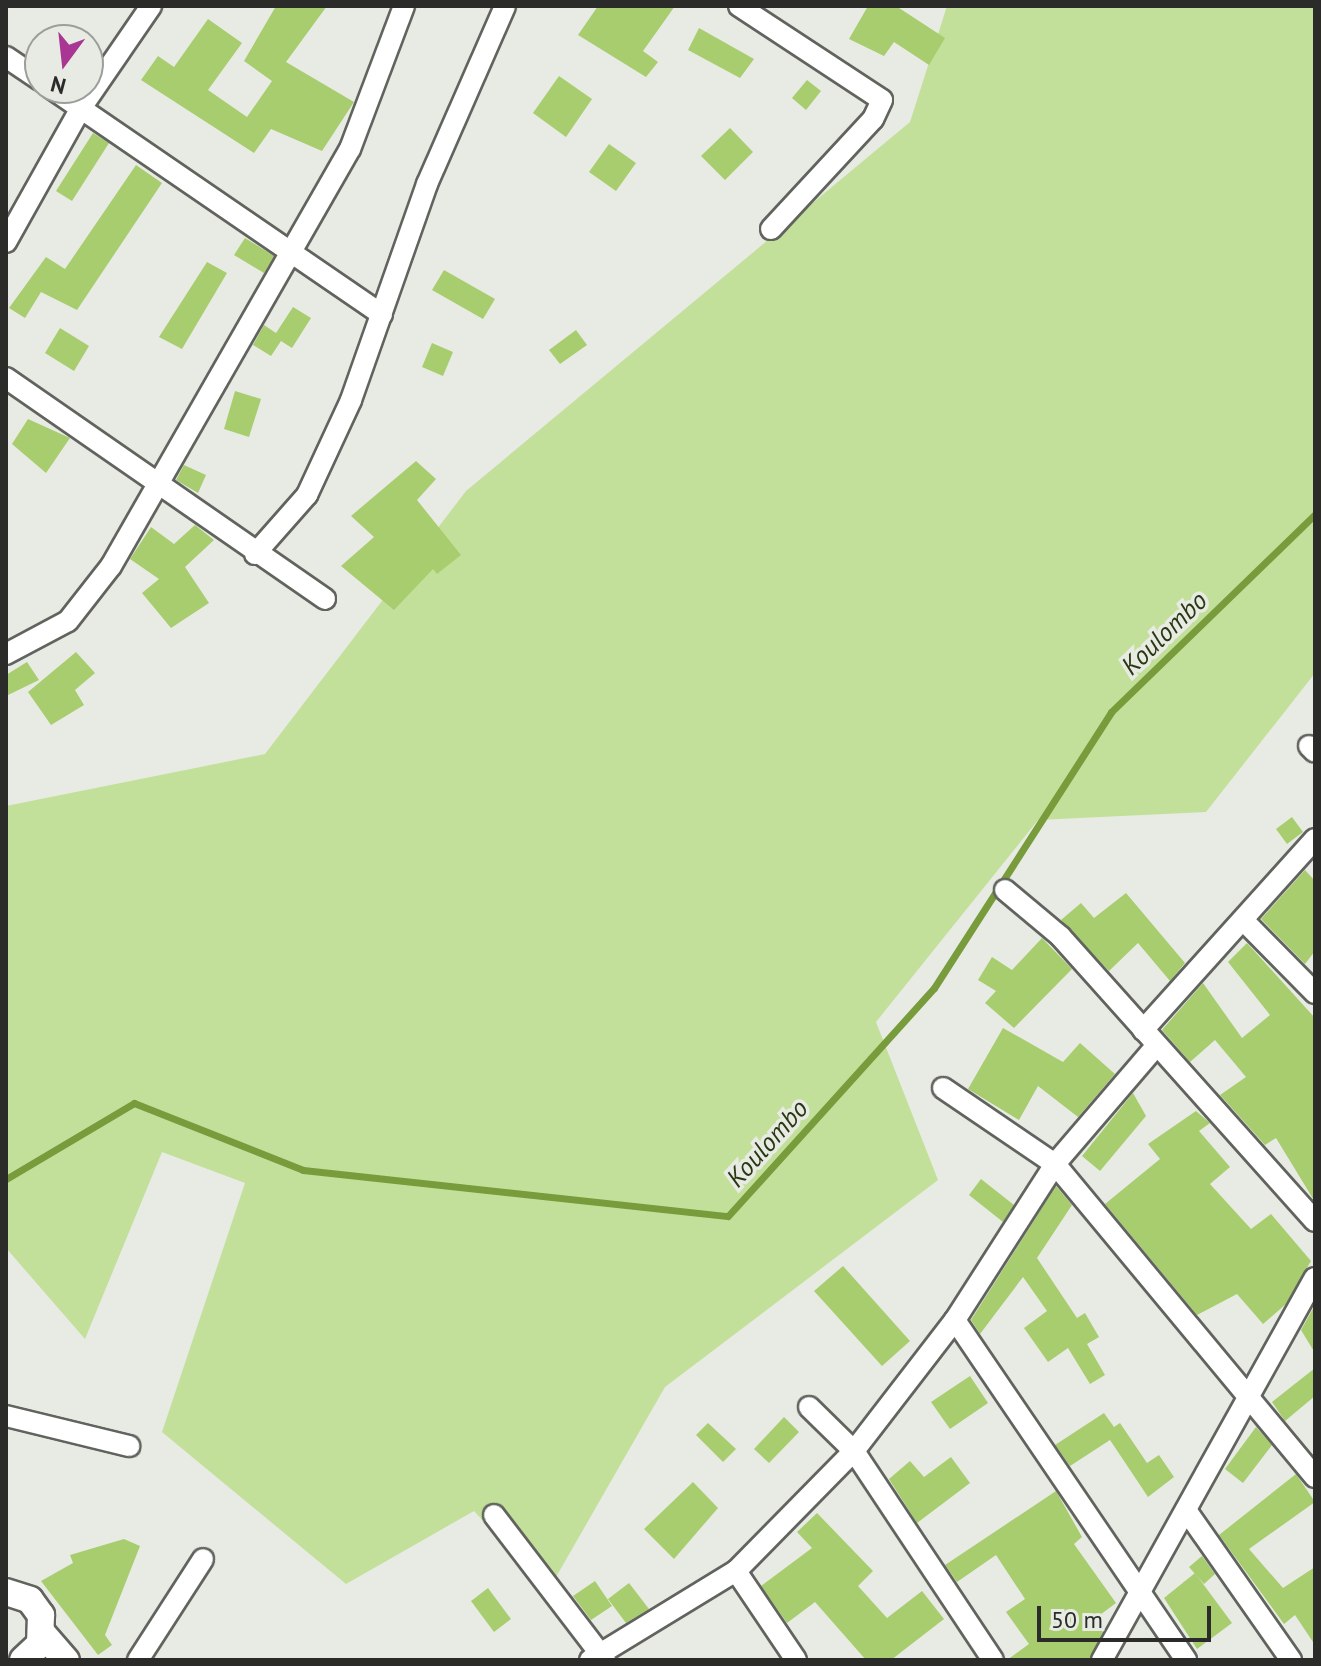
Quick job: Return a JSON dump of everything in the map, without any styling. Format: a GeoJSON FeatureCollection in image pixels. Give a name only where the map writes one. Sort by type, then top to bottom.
{"type":"FeatureCollection","features":[{"type":"Feature","properties":{"kind":"street"},"geometry":{"type":"LineString","coordinates":[[6,242],[81,108],[151,6]]}},
{"type":"Feature","properties":{"kind":"street"},"geometry":{"type":"LineString","coordinates":[[6,654],[68,621],[158,487],[350,149],[404,6]]}},
{"type":"Feature","properties":{"kind":"street"},"geometry":{"type":"LineString","coordinates":[[255,554],[307,495],[382,315],[427,184],[505,6]]}},
{"type":"Feature","properties":{"kind":"street"},"geometry":{"type":"LineString","coordinates":[[739,6],[882,100],[873,119],[771,229]]}},
{"type":"Feature","properties":{"kind":"street"},"geometry":{"type":"LineString","coordinates":[[6,57],[24,69]]}},
{"type":"Feature","properties":{"kind":"street"},"geometry":{"type":"LineString","coordinates":[[75,104],[292,250],[382,315]]}},
{"type":"Feature","properties":{"kind":"street"},"geometry":{"type":"LineString","coordinates":[[6,378],[158,487],[325,599]]}},
{"type":"Feature","properties":{"kind":"street"},"geometry":{"type":"LineString","coordinates":[[494,1515],[598,1658],[736,1571],[854,1451],[955,1320],[1055,1164],[1150,1038],[1315,839]]}},
{"type":"Feature","properties":{"kind":"street"},"geometry":{"type":"LineString","coordinates":[[1005,890],[1060,936],[1315,1221]]}},
{"type":"Feature","properties":{"kind":"street"},"geometry":{"type":"LineString","coordinates":[[1245,922],[1315,993]]}},
{"type":"Feature","properties":{"kind":"street"},"geometry":{"type":"LineString","coordinates":[[943,1088],[1055,1164],[1315,1477]]}},
{"type":"Feature","properties":{"kind":"street"},"geometry":{"type":"LineString","coordinates":[[1102,1660],[1315,1278]]}},
{"type":"Feature","properties":{"kind":"street"},"geometry":{"type":"LineString","coordinates":[[955,1320],[1140,1587],[1186,1660]]}},
{"type":"Feature","properties":{"kind":"street"},"geometry":{"type":"LineString","coordinates":[[809,1407],[854,1451],[993,1660]]}},
{"type":"Feature","properties":{"kind":"street"},"geometry":{"type":"LineString","coordinates":[[6,1416],[129,1446]]}},
{"type":"Feature","properties":{"kind":"street"},"geometry":{"type":"LineString","coordinates":[[1186,1510],[1291,1660]]}},
{"type":"Feature","properties":{"kind":"street"},"geometry":{"type":"LineString","coordinates":[[138,1660],[203,1559]]}},
{"type":"Feature","properties":{"kind":"street"},"geometry":{"type":"LineString","coordinates":[[736,1571],[796,1660]]}},
{"type":"Feature","properties":{"kind":"street"},"geometry":{"type":"LineString","coordinates":[[6,1592],[36,1607],[43,1634],[66,1660]]}},
{"type":"Feature","properties":{"kind":"street"},"geometry":{"type":"LineString","coordinates":[[27,1659],[43,1634]]}},
{"type":"Feature","properties":{"kind":"green space"},"geometry":{"type":"Polygon","coordinates":[[[947,6],[1315,6],[1315,673],[1206,812],[1038,820],[876,1022],[938,1180],[665,1387],[548,1591],[474,1511],[346,1584],[162,1432],[245,1183],[162,1152],[85,1339],[6,1248],[6,806],[265,754],[466,491],[910,122],[947,6]]]}},
{"type":"Feature","properties":{"kind":"building"},"geometry":{"type":"Polygon","coordinates":[[[276,6],[327,6],[286,62],[354,102],[322,151],[271,129],[254,153],[141,80],[158,56],[174,67],[208,19],[242,43],[208,90],[247,117],[272,81],[244,61],[276,6]]]}},
{"type":"Feature","properties":{"kind":"building"},"geometry":{"type":"Polygon","coordinates":[[[598,6],[675,6],[643,51],[658,62],[646,77],[578,35],[598,6]]]}},
{"type":"Feature","properties":{"kind":"building"},"geometry":{"type":"Polygon","coordinates":[[[868,6],[896,6],[945,38],[929,65],[894,42],[884,56],[849,39],[868,6]]]}},
{"type":"Feature","properties":{"kind":"building"},"geometry":{"type":"Polygon","coordinates":[[[699,28],[754,59],[740,78],[688,50],[699,28]]]}},
{"type":"Feature","properties":{"kind":"building"},"geometry":{"type":"Polygon","coordinates":[[[559,76],[592,99],[566,137],[533,113],[559,76]]]}},
{"type":"Feature","properties":{"kind":"building"},"geometry":{"type":"Polygon","coordinates":[[[807,80],[821,91],[806,110],[792,98],[807,80]]]}},
{"type":"Feature","properties":{"kind":"building"},"geometry":{"type":"Polygon","coordinates":[[[730,128],[753,152],[725,180],[701,156],[730,128]]]}},
{"type":"Feature","properties":{"kind":"building"},"geometry":{"type":"Polygon","coordinates":[[[93,133],[109,143],[72,201],[56,191],[93,133]]]}},
{"type":"Feature","properties":{"kind":"building"},"geometry":{"type":"Polygon","coordinates":[[[609,144],[636,163],[616,191],[589,172],[609,144]]]}},
{"type":"Feature","properties":{"kind":"building"},"geometry":{"type":"Polygon","coordinates":[[[136,165],[162,183],[77,310],[41,292],[25,318],[9,308],[46,257],[65,269],[136,165]]]}},
{"type":"Feature","properties":{"kind":"building"},"geometry":{"type":"Polygon","coordinates":[[[245,238],[274,256],[264,273],[234,255],[245,238]]]}},
{"type":"Feature","properties":{"kind":"building"},"geometry":{"type":"Polygon","coordinates":[[[207,262],[227,273],[182,349],[159,337],[207,262]]]}},
{"type":"Feature","properties":{"kind":"building"},"geometry":{"type":"Polygon","coordinates":[[[444,270],[495,299],[483,319],[432,290],[444,270]]]}},
{"type":"Feature","properties":{"kind":"building"},"geometry":{"type":"Polygon","coordinates":[[[293,307],[311,318],[292,348],[281,341],[271,356],[253,345],[264,325],[276,333],[293,307]]]}},
{"type":"Feature","properties":{"kind":"building"},"geometry":{"type":"Polygon","coordinates":[[[60,328],[89,346],[74,371],[45,353],[60,328]]]}},
{"type":"Feature","properties":{"kind":"building"},"geometry":{"type":"Polygon","coordinates":[[[576,330],[587,345],[560,364],[549,350],[576,330]]]}},
{"type":"Feature","properties":{"kind":"building"},"geometry":{"type":"Polygon","coordinates":[[[432,343],[453,352],[443,376],[422,367],[432,343]]]}},
{"type":"Feature","properties":{"kind":"building"},"geometry":{"type":"Polygon","coordinates":[[[235,391],[261,399],[249,437],[224,429],[235,391]]]}},
{"type":"Feature","properties":{"kind":"building"},"geometry":{"type":"Polygon","coordinates":[[[28,419],[70,438],[46,473],[12,444],[28,419]]]}},
{"type":"Feature","properties":{"kind":"building"},"geometry":{"type":"Polygon","coordinates":[[[416,461],[436,479],[417,500],[461,555],[437,574],[433,569],[394,610],[341,566],[374,537],[351,516],[416,461]]]}},
{"type":"Feature","properties":{"kind":"building"},"geometry":{"type":"Polygon","coordinates":[[[184,465],[206,475],[198,493],[176,480],[184,465]]]}},
{"type":"Feature","properties":{"kind":"building"},"geometry":{"type":"Polygon","coordinates":[[[195,525],[214,540],[185,567],[209,603],[171,628],[142,593],[159,579],[130,559],[151,527],[174,544],[195,525]]]}},
{"type":"Feature","properties":{"kind":"building"},"geometry":{"type":"Polygon","coordinates":[[[76,652],[95,673],[75,690],[84,705],[51,725],[28,692],[76,652]]]}},
{"type":"Feature","properties":{"kind":"building"},"geometry":{"type":"Polygon","coordinates":[[[27,662],[39,680],[6,696],[6,675],[27,662]]]}},
{"type":"Feature","properties":{"kind":"building"},"geometry":{"type":"Polygon","coordinates":[[[1292,817],[1303,832],[1287,844],[1276,829],[1292,817]]]}},
{"type":"Feature","properties":{"kind":"building"},"geometry":{"type":"Polygon","coordinates":[[[1305,870],[1315,881],[1315,951],[1305,964],[1261,919],[1305,870]]]}},
{"type":"Feature","properties":{"kind":"building"},"geometry":{"type":"Polygon","coordinates":[[[1126,893],[1185,963],[1170,981],[1138,943],[1109,971],[1061,920],[1081,903],[1094,918],[1126,893]]]}},
{"type":"Feature","properties":{"kind":"building"},"geometry":{"type":"Polygon","coordinates":[[[1042,938],[1072,969],[1014,1028],[985,1003],[996,991],[978,980],[992,957],[1012,970],[1042,938]]]}},
{"type":"Feature","properties":{"kind":"building"},"geometry":{"type":"Polygon","coordinates":[[[1247,943],[1315,1018],[1315,1202],[1276,1138],[1265,1145],[1220,1095],[1246,1077],[1215,1040],[1190,1062],[1162,1030],[1203,983],[1242,1038],[1270,1015],[1228,962],[1247,943]]]}},
{"type":"Feature","properties":{"kind":"building"},"geometry":{"type":"Polygon","coordinates":[[[1003,1028],[1063,1062],[1080,1043],[1115,1074],[1078,1117],[1038,1086],[1019,1120],[968,1089],[1003,1028]]]}},
{"type":"Feature","properties":{"kind":"building"},"geometry":{"type":"Polygon","coordinates":[[[1133,1093],[1146,1116],[1100,1171],[1082,1156],[1133,1093]]]}},
{"type":"Feature","properties":{"kind":"building"},"geometry":{"type":"Polygon","coordinates":[[[1196,1111],[1210,1123],[1199,1131],[1230,1167],[1210,1184],[1251,1229],[1271,1214],[1311,1261],[1286,1304],[1263,1324],[1237,1294],[1197,1315],[1105,1204],[1160,1159],[1148,1144],[1196,1111]]]}},
{"type":"Feature","properties":{"kind":"building"},"geometry":{"type":"Polygon","coordinates":[[[981,1179],[1014,1205],[1003,1222],[969,1195],[981,1179]]]}},
{"type":"Feature","properties":{"kind":"building"},"geometry":{"type":"Polygon","coordinates":[[[1056,1186],[1072,1205],[1037,1258],[1077,1318],[1085,1313],[1099,1337],[1087,1344],[1105,1375],[1090,1384],[1068,1348],[1048,1362],[1024,1328],[1047,1311],[1023,1277],[980,1334],[971,1320],[1056,1186]]]}},
{"type":"Feature","properties":{"kind":"building"},"geometry":{"type":"Polygon","coordinates":[[[843,1266],[910,1341],[882,1366],[814,1291],[843,1266]]]}},
{"type":"Feature","properties":{"kind":"building"},"geometry":{"type":"Polygon","coordinates":[[[1315,1305],[1315,1353],[1301,1330],[1315,1305]]]}},
{"type":"Feature","properties":{"kind":"building"},"geometry":{"type":"Polygon","coordinates":[[[1315,1368],[1315,1396],[1285,1421],[1272,1402],[1315,1368]]]}},
{"type":"Feature","properties":{"kind":"building"},"geometry":{"type":"Polygon","coordinates":[[[970,1376],[988,1403],[950,1429],[931,1402],[970,1376]]]}},
{"type":"Feature","properties":{"kind":"building"},"geometry":{"type":"Polygon","coordinates":[[[1104,1413],[1114,1427],[1120,1423],[1147,1463],[1159,1455],[1174,1477],[1148,1497],[1110,1440],[1070,1466],[1055,1445],[1104,1413]]]}},
{"type":"Feature","properties":{"kind":"building"},"geometry":{"type":"Polygon","coordinates":[[[784,1417],[799,1432],[769,1463],[754,1449],[784,1417]]]}},
{"type":"Feature","properties":{"kind":"building"},"geometry":{"type":"Polygon","coordinates":[[[708,1423],[736,1449],[723,1462],[696,1435],[708,1423]]]}},
{"type":"Feature","properties":{"kind":"building"},"geometry":{"type":"Polygon","coordinates":[[[1256,1427],[1272,1445],[1243,1483],[1225,1469],[1256,1427]]]}},
{"type":"Feature","properties":{"kind":"building"},"geometry":{"type":"Polygon","coordinates":[[[951,1457],[970,1483],[917,1523],[889,1479],[910,1461],[924,1477],[951,1457]]]}},
{"type":"Feature","properties":{"kind":"building"},"geometry":{"type":"Polygon","coordinates":[[[1296,1474],[1315,1502],[1249,1549],[1283,1588],[1315,1567],[1315,1645],[1295,1615],[1284,1624],[1219,1535],[1296,1474]]]}},
{"type":"Feature","properties":{"kind":"building"},"geometry":{"type":"Polygon","coordinates":[[[693,1482],[718,1508],[674,1559],[644,1529],[693,1482]]]}},
{"type":"Feature","properties":{"kind":"building"},"geometry":{"type":"Polygon","coordinates":[[[1056,1491],[1082,1537],[1074,1544],[1116,1603],[1092,1621],[1103,1632],[1089,1660],[1007,1660],[1029,1644],[1006,1612],[1025,1599],[996,1555],[957,1582],[945,1565],[1056,1491]]]}},
{"type":"Feature","properties":{"kind":"building"},"geometry":{"type":"Polygon","coordinates":[[[817,1513],[873,1571],[858,1586],[887,1618],[922,1591],[944,1619],[891,1660],[866,1660],[815,1602],[787,1623],[761,1586],[812,1548],[797,1532],[817,1513]]]}},
{"type":"Feature","properties":{"kind":"building"},"geometry":{"type":"Polygon","coordinates":[[[124,1539],[140,1546],[105,1635],[112,1645],[98,1655],[41,1581],[73,1563],[70,1555],[124,1539]]]}},
{"type":"Feature","properties":{"kind":"building"},"geometry":{"type":"Polygon","coordinates":[[[1202,1556],[1215,1574],[1204,1584],[1189,1567],[1202,1556]]]}},
{"type":"Feature","properties":{"kind":"building"},"geometry":{"type":"Polygon","coordinates":[[[1195,1573],[1232,1623],[1197,1649],[1164,1598],[1195,1573]]]}},
{"type":"Feature","properties":{"kind":"building"},"geometry":{"type":"Polygon","coordinates":[[[595,1581],[612,1606],[591,1620],[573,1596],[595,1581]]]}},
{"type":"Feature","properties":{"kind":"building"},"geometry":{"type":"Polygon","coordinates":[[[629,1583],[649,1609],[626,1623],[608,1599],[629,1583]]]}},
{"type":"Feature","properties":{"kind":"building"},"geometry":{"type":"Polygon","coordinates":[[[488,1588],[511,1619],[494,1632],[471,1601],[488,1588]]]}},
{"type":"Feature","properties":{"kind":"waterway","name":"Koulombo"},"geometry":{"type":"LineString","coordinates":[[6,1179],[134,1103],[303,1170],[728,1216],[934,988],[1111,712],[1315,514]]}}]}
